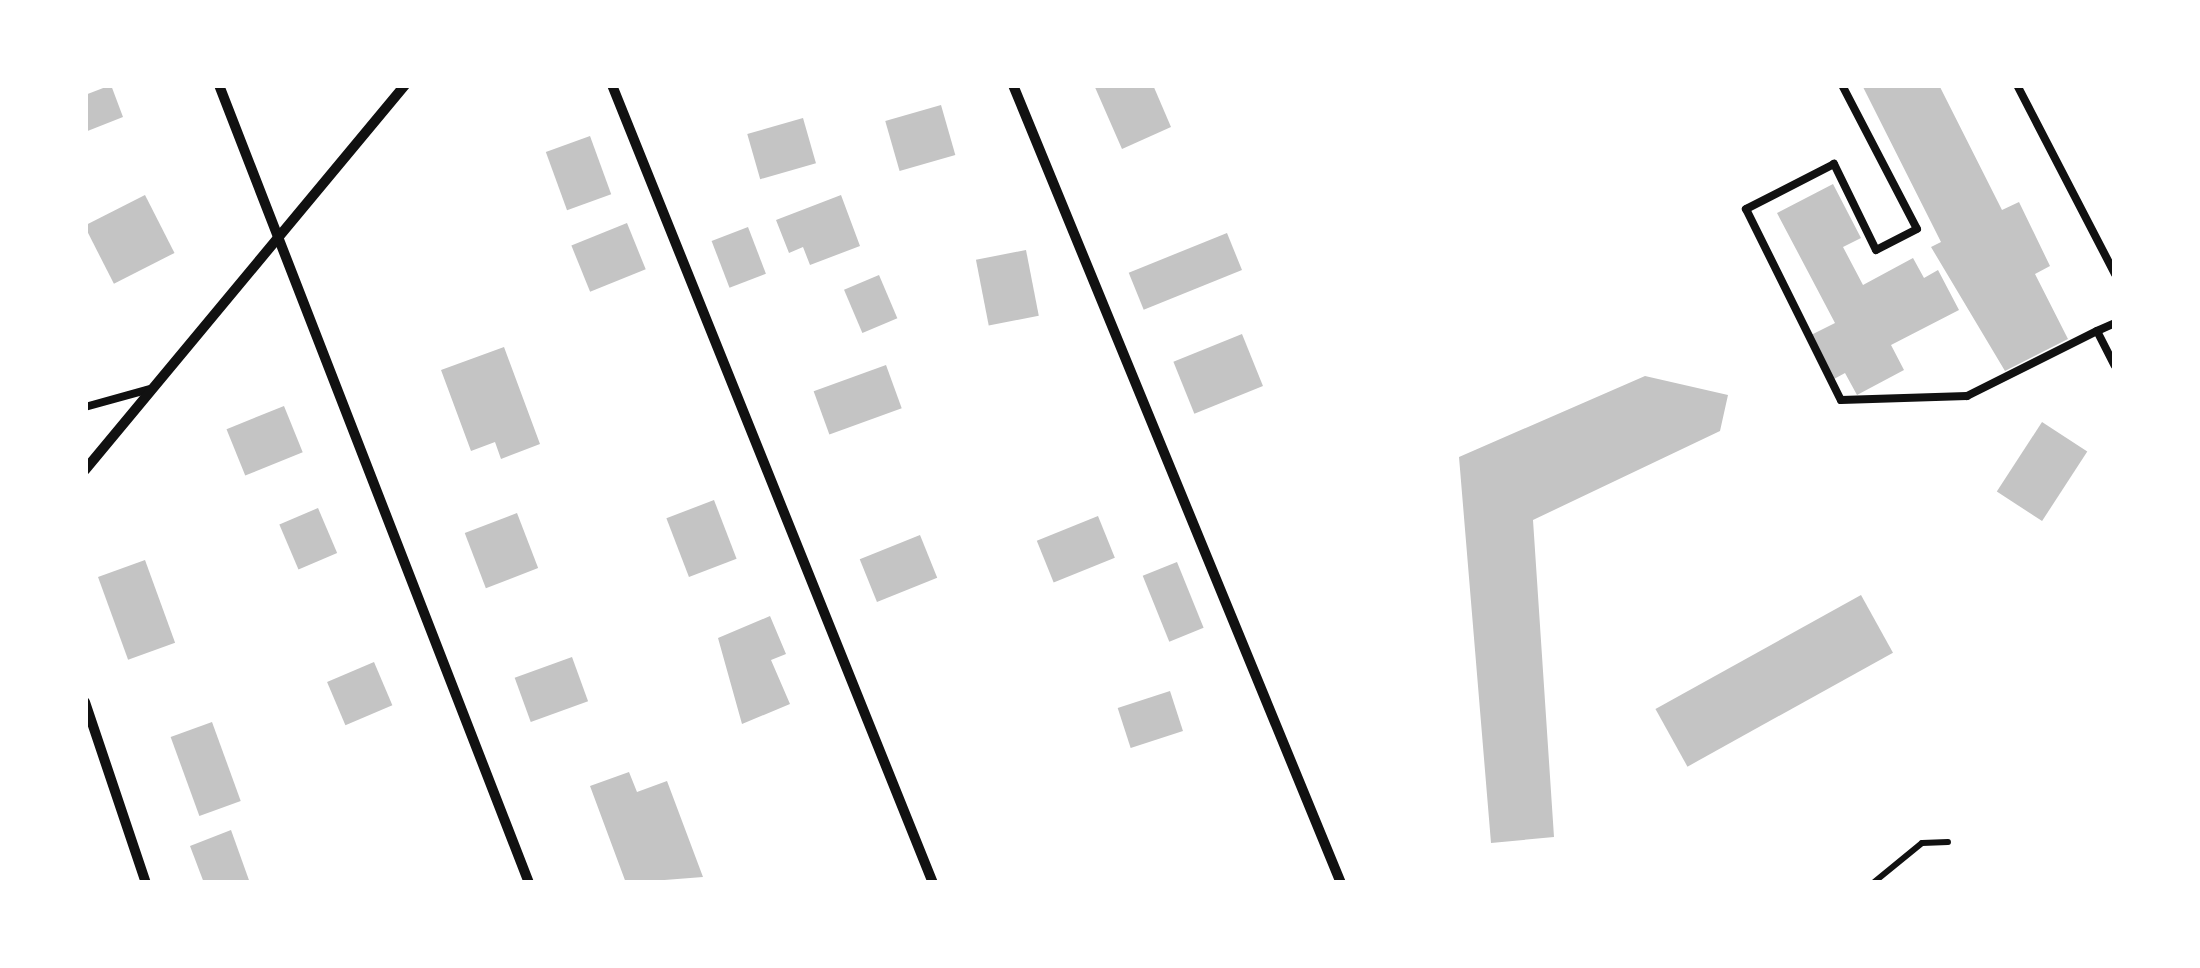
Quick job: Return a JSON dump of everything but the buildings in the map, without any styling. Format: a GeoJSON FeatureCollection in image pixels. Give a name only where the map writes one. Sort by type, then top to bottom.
{"type":"FeatureCollection","features":[{"type":"Feature","properties":{"kind":"street"},"geometry":{"type":"LineString","coordinates":[[219,85],[529,883]]}},
{"type":"Feature","properties":{"kind":"street"},"geometry":{"type":"LineString","coordinates":[[85,470],[405,85]]}},
{"type":"Feature","properties":{"kind":"street"},"geometry":{"type":"LineString","coordinates":[[612,85],[933,883]]}},
{"type":"Feature","properties":{"kind":"street"},"geometry":{"type":"LineString","coordinates":[[1013,85],[1341,883]]}},
{"type":"Feature","properties":{"kind":"street"},"geometry":{"type":"LineString","coordinates":[[85,702],[146,883]]}},
{"type":"Feature","properties":{"kind":"lane"},"geometry":{"type":"LineString","coordinates":[[1842,85],[1917,229],[1876,250],[1834,164],[1746,209],[1841,400],[1967,396],[2115,322]]}},
{"type":"Feature","properties":{"kind":"lane"},"geometry":{"type":"LineString","coordinates":[[2017,85],[2115,274]]}},
{"type":"Feature","properties":{"kind":"lane"},"geometry":{"type":"LineString","coordinates":[[2097,331],[2115,366]]}},
{"type":"Feature","properties":{"kind":"lane"},"geometry":{"type":"LineString","coordinates":[[85,408],[150,389]]}},
{"type":"Feature","properties":{"kind":"path"},"geometry":{"type":"LineString","coordinates":[[1873,883],[1922,843],[1948,842]]}}]}
